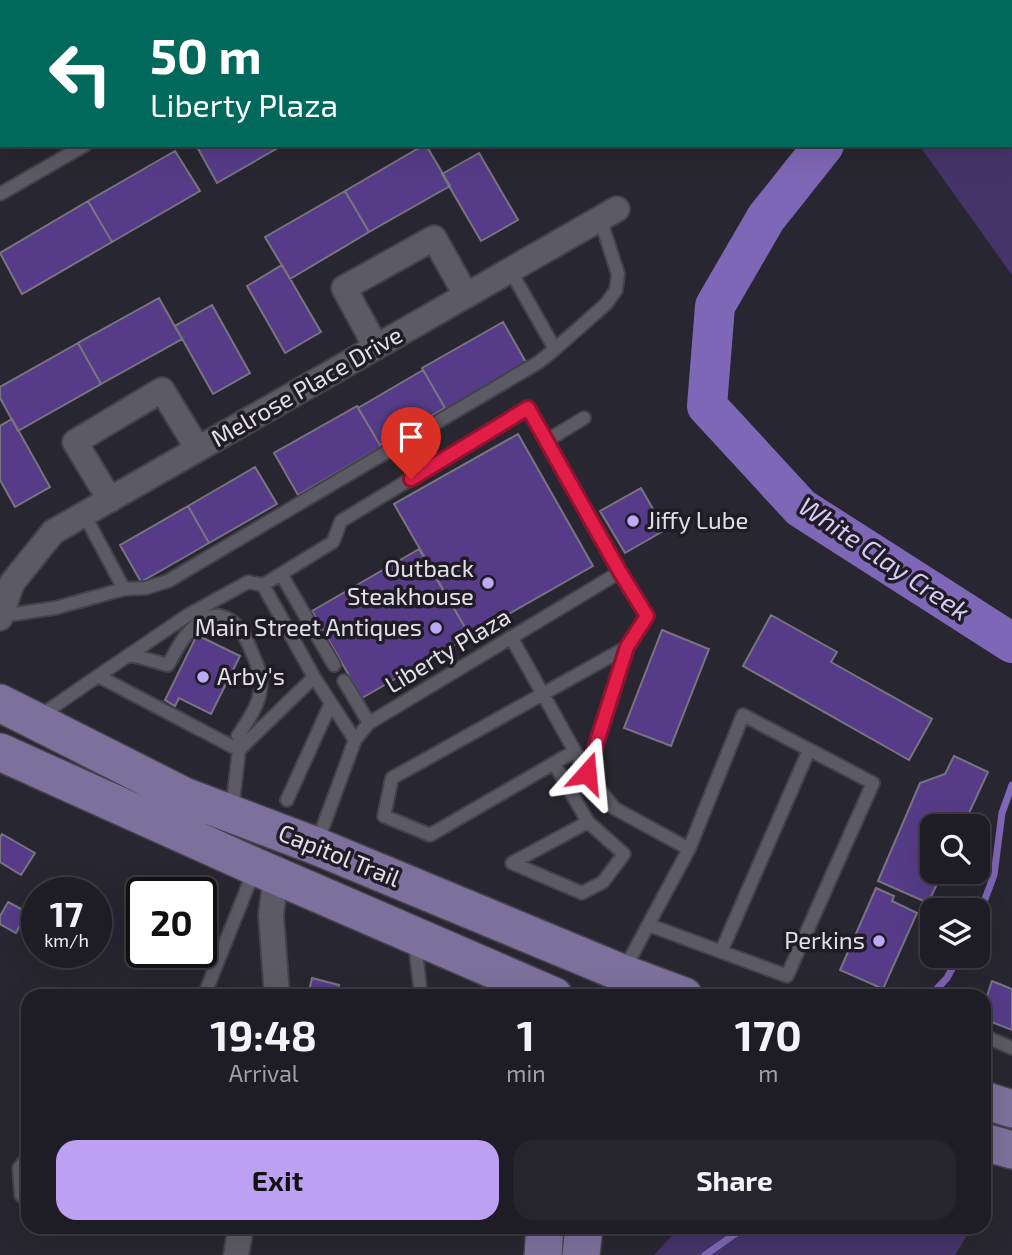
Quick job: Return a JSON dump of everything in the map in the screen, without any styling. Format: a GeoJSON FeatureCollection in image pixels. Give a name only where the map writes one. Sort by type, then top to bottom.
{"type":"FeatureCollection","features":[{"type":"Feature","properties":{"kind":"main road","name":"Capitol Trail"},"geometry":{"type":"LineString","coordinates":[[0,703],[184,796],[316,846],[618,988]]}},
{"type":"Feature","properties":{"kind":"main road","name":"Capitol Trail"},"geometry":{"type":"LineString","coordinates":[[0,752],[266,872],[538,989]]}},
{"type":"Feature","properties":{"kind":"main road"},"geometry":{"type":"LineString","coordinates":[[451,951],[489,989]]}},
{"type":"Feature","properties":{"kind":"main road"},"geometry":{"type":"LineString","coordinates":[[991,1144],[1012,1150]]}},
{"type":"Feature","properties":{"kind":"main road"},"geometry":{"type":"LineString","coordinates":[[543,1255],[544,1234]]}},
{"type":"Feature","properties":{"kind":"main road"},"geometry":{"type":"LineString","coordinates":[[581,1255],[583,1234]]}},
{"type":"Feature","properties":{"kind":"street","name":"Melrose Place Drive"},"geometry":{"type":"LineString","coordinates":[[0,617],[6,579],[53,532],[609,213]]}},
{"type":"Feature","properties":{"kind":"street"},"geometry":{"type":"LineString","coordinates":[[376,347],[344,288],[434,238],[466,295]]}},
{"type":"Feature","properties":{"kind":"street"},"geometry":{"type":"LineString","coordinates":[[110,500],[75,442],[162,390],[198,449]]}},
{"type":"Feature","properties":{"kind":"street"},"geometry":{"type":"LineString","coordinates":[[266,872],[276,989]]}},
{"type":"Feature","properties":{"kind":"street"},"geometry":{"type":"LineString","coordinates":[[236,1255],[240,1234]]}},
{"type":"Feature","properties":{"kind":"lane"},"geometry":{"type":"LineString","coordinates":[[0,194],[82,147]]}},
{"type":"Feature","properties":{"kind":"lane"},"geometry":{"type":"LineString","coordinates":[[0,617],[55,608],[124,589],[146,588],[168,580],[539,362],[606,304],[616,290],[618,274],[609,213]]}},
{"type":"Feature","properties":{"kind":"lane"},"geometry":{"type":"LineString","coordinates":[[510,270],[555,349]]}},
{"type":"Feature","properties":{"kind":"lane"},"geometry":{"type":"LineString","coordinates":[[34,720],[188,615],[248,582],[262,585],[333,542],[341,521],[528,408],[647,616],[627,647],[587,773]]}},
{"type":"Feature","properties":{"kind":"lane"},"geometry":{"type":"LineString","coordinates":[[546,440],[584,418]]}},
{"type":"Feature","properties":{"kind":"lane"},"geometry":{"type":"LineString","coordinates":[[84,514],[124,589]]}},
{"type":"Feature","properties":{"kind":"lane","name":"Liberty Plaza"},"geometry":{"type":"LineString","coordinates":[[316,846],[355,740],[369,723],[620,572]]}},
{"type":"Feature","properties":{"kind":"lane"},"geometry":{"type":"LineString","coordinates":[[281,574],[334,665]]}},
{"type":"Feature","properties":{"kind":"lane"},"geometry":{"type":"LineString","coordinates":[[262,585],[314,677],[355,740]]}},
{"type":"Feature","properties":{"kind":"lane"},"geometry":{"type":"LineString","coordinates":[[131,655],[168,665],[187,634],[197,625],[222,615],[244,634],[258,667],[260,696],[239,736],[242,747],[231,814]]}},
{"type":"Feature","properties":{"kind":"lane"},"geometry":{"type":"LineString","coordinates":[[512,637],[587,773],[614,808],[690,849]]}},
{"type":"Feature","properties":{"kind":"lane"},"geometry":{"type":"LineString","coordinates":[[575,751],[430,835],[384,816],[392,778],[627,647]]}},
{"type":"Feature","properties":{"kind":"lane"},"geometry":{"type":"LineString","coordinates":[[98,676],[242,747]]}},
{"type":"Feature","properties":{"kind":"lane"},"geometry":{"type":"LineString","coordinates":[[242,747],[314,677]]}},
{"type":"Feature","properties":{"kind":"lane"},"geometry":{"type":"LineString","coordinates":[[344,681],[369,723]]}},
{"type":"Feature","properties":{"kind":"lane"},"geometry":{"type":"LineString","coordinates":[[287,800],[331,703]]}},
{"type":"Feature","properties":{"kind":"lane"},"geometry":{"type":"LineString","coordinates":[[618,988],[649,925],[690,849],[743,715],[873,783],[787,976],[649,925]]}},
{"type":"Feature","properties":{"kind":"lane"},"geometry":{"type":"LineString","coordinates":[[721,952],[809,750]]}},
{"type":"Feature","properties":{"kind":"lane"},"geometry":{"type":"LineString","coordinates":[[554,764],[588,822],[624,854],[603,883],[582,893],[512,863],[588,822]]}},
{"type":"Feature","properties":{"kind":"lane"},"geometry":{"type":"LineString","coordinates":[[208,989],[266,872]]}},
{"type":"Feature","properties":{"kind":"lane"},"geometry":{"type":"LineString","coordinates":[[415,936],[420,989]]}},
{"type":"Feature","properties":{"kind":"lane"},"geometry":{"type":"LineString","coordinates":[[991,1039],[1012,1048]]}},
{"type":"Feature","properties":{"kind":"lane"},"geometry":{"type":"LineString","coordinates":[[21,1166],[21,1196]]}},
{"type":"Feature","properties":{"kind":"shaded area"},"geometry":{"type":"Polygon","coordinates":[[[920,147],[1012,147],[1012,275],[920,147]]]}},
{"type":"Feature","properties":{"kind":"shaded area"},"geometry":{"type":"Polygon","coordinates":[[[674,1234],[968,1234],[955,1255],[654,1255],[674,1234]]]}},
{"type":"Feature","properties":{"kind":"building"},"geometry":{"type":"Polygon","coordinates":[[[197,147],[280,147],[217,183],[197,147]]]}},
{"type":"Feature","properties":{"kind":"building"},"geometry":{"type":"Polygon","coordinates":[[[421,147],[427,147],[450,186],[369,232],[345,191],[421,147]]]}},
{"type":"Feature","properties":{"kind":"building"},"geometry":{"type":"Polygon","coordinates":[[[175,151],[200,191],[112,242],[88,201],[175,151]]]}},
{"type":"Feature","properties":{"kind":"building"},"geometry":{"type":"Polygon","coordinates":[[[479,153],[518,220],[481,241],[442,174],[479,153]]]}},
{"type":"Feature","properties":{"kind":"building"},"geometry":{"type":"Polygon","coordinates":[[[345,191],[369,232],[290,279],[265,237],[345,191]]]}},
{"type":"Feature","properties":{"kind":"building"},"geometry":{"type":"Polygon","coordinates":[[[88,201],[112,242],[22,294],[0,253],[88,201]]]}},
{"type":"Feature","properties":{"kind":"building"},"geometry":{"type":"Polygon","coordinates":[[[282,265],[321,332],[285,353],[247,286],[282,265]]]}},
{"type":"Feature","properties":{"kind":"building"},"geometry":{"type":"Polygon","coordinates":[[[159,298],[182,339],[101,384],[78,343],[159,298]]]}},
{"type":"Feature","properties":{"kind":"building"},"geometry":{"type":"Polygon","coordinates":[[[212,305],[250,373],[213,394],[175,326],[212,305]]]}},
{"type":"Feature","properties":{"kind":"building"},"geometry":{"type":"Polygon","coordinates":[[[503,322],[527,364],[446,410],[422,368],[503,322]]]}},
{"type":"Feature","properties":{"kind":"building"},"geometry":{"type":"Polygon","coordinates":[[[78,343],[101,384],[18,431],[0,398],[0,387],[78,343]]]}},
{"type":"Feature","properties":{"kind":"building"},"geometry":{"type":"Polygon","coordinates":[[[423,370],[445,408],[380,445],[358,408],[423,370]]]}},
{"type":"Feature","properties":{"kind":"building"},"geometry":{"type":"Polygon","coordinates":[[[357,406],[381,447],[298,495],[274,453],[357,406]]]}},
{"type":"Feature","properties":{"kind":"building"},"geometry":{"type":"Polygon","coordinates":[[[12,419],[50,487],[15,507],[0,480],[0,426],[12,419]]]}},
{"type":"Feature","properties":{"kind":"building"},"geometry":{"type":"Polygon","coordinates":[[[518,434],[593,566],[470,636],[394,504],[518,434]]]}},
{"type":"Feature","properties":{"kind":"building"},"geometry":{"type":"Polygon","coordinates":[[[255,467],[277,504],[209,543],[188,506],[255,467]]]}},
{"type":"Feature","properties":{"kind":"building","name":"Jiffy Lube"},"geometry":{"type":"Polygon","coordinates":[[[641,488],[665,530],[625,553],[600,511],[641,488]]]}},
{"type":"Feature","properties":{"kind":"building"},"geometry":{"type":"Polygon","coordinates":[[[188,506],[209,543],[141,582],[120,545],[188,506]]]}},
{"type":"Feature","properties":{"kind":"building"},"geometry":{"type":"Polygon","coordinates":[[[419,549],[470,636],[362,698],[312,611],[419,549]]]}},
{"type":"Feature","properties":{"kind":"building"},"geometry":{"type":"Polygon","coordinates":[[[771,615],[837,652],[831,662],[932,719],[909,760],[743,666],[771,615]]]}},
{"type":"Feature","properties":{"kind":"building"},"geometry":{"type":"Polygon","coordinates":[[[662,630],[709,649],[671,746],[624,728],[662,630]]]}},
{"type":"Feature","properties":{"kind":"building","name":"Arby's"},"geometry":{"type":"Polygon","coordinates":[[[197,635],[240,656],[211,714],[179,698],[175,706],[165,700],[197,635]]]}},
{"type":"Feature","properties":{"kind":"building"},"geometry":{"type":"Polygon","coordinates":[[[954,756],[988,772],[969,814],[920,814],[920,884],[937,884],[930,898],[920,899],[878,881],[920,783],[945,774],[954,756]]]}},
{"type":"Feature","properties":{"kind":"building"},"geometry":{"type":"Polygon","coordinates":[[[2,834],[35,853],[21,875],[0,862],[2,834]]]}},
{"type":"Feature","properties":{"kind":"building","name":"Perkins"},"geometry":{"type":"Polygon","coordinates":[[[876,888],[894,896],[892,901],[917,913],[883,989],[840,970],[876,888]]]}},
{"type":"Feature","properties":{"kind":"building"},"geometry":{"type":"Polygon","coordinates":[[[8,902],[21,909],[21,923],[16,933],[0,924],[0,916],[8,902]]]}},
{"type":"Feature","properties":{"kind":"building"},"geometry":{"type":"Polygon","coordinates":[[[312,978],[339,985],[338,989],[310,989],[312,978]]]}},
{"type":"Feature","properties":{"kind":"building"},"geometry":{"type":"Polygon","coordinates":[[[992,981],[1012,989],[1012,1030],[991,1022],[989,989],[992,981]]]}},
{"type":"Feature","properties":{"kind":"waterway","name":"White Clay Creek"},"geometry":{"type":"LineString","coordinates":[[822,147],[766,218],[715,306],[707,406],[801,508],[1012,643]]}},
{"type":"Feature","properties":{"kind":"waterway"},"geometry":{"type":"LineString","coordinates":[[985,898],[994,875],[1002,813],[1012,785]]}},
{"type":"Feature","properties":{"kind":"waterway"},"geometry":{"type":"LineString","coordinates":[[937,989],[952,968]]}},
{"type":"Feature","properties":{"kind":"waterway"},"geometry":{"type":"LineString","coordinates":[[705,1255],[735,1234]]}},
{"type":"Feature","properties":{"kind":"place","name":"Jiffy Lube"},"geometry":{"type":"Point","coordinates":[633,521]}},
{"type":"Feature","properties":{"kind":"place","name":"Outback Steakhouse"},"geometry":{"type":"Point","coordinates":[488,583]}},
{"type":"Feature","properties":{"kind":"place","name":"Main Street Antiques"},"geometry":{"type":"Point","coordinates":[436,628]}},
{"type":"Feature","properties":{"kind":"place","name":"Arby's"},"geometry":{"type":"Point","coordinates":[203,677]}},
{"type":"Feature","properties":{"kind":"place","name":"Perkins"},"geometry":{"type":"Point","coordinates":[879,941]}},
{"type":"Feature","properties":{"kind":"route"},"geometry":{"type":"LineString","coordinates":[[411,479],[528,408],[647,616],[627,647],[587,773]]}}]}
